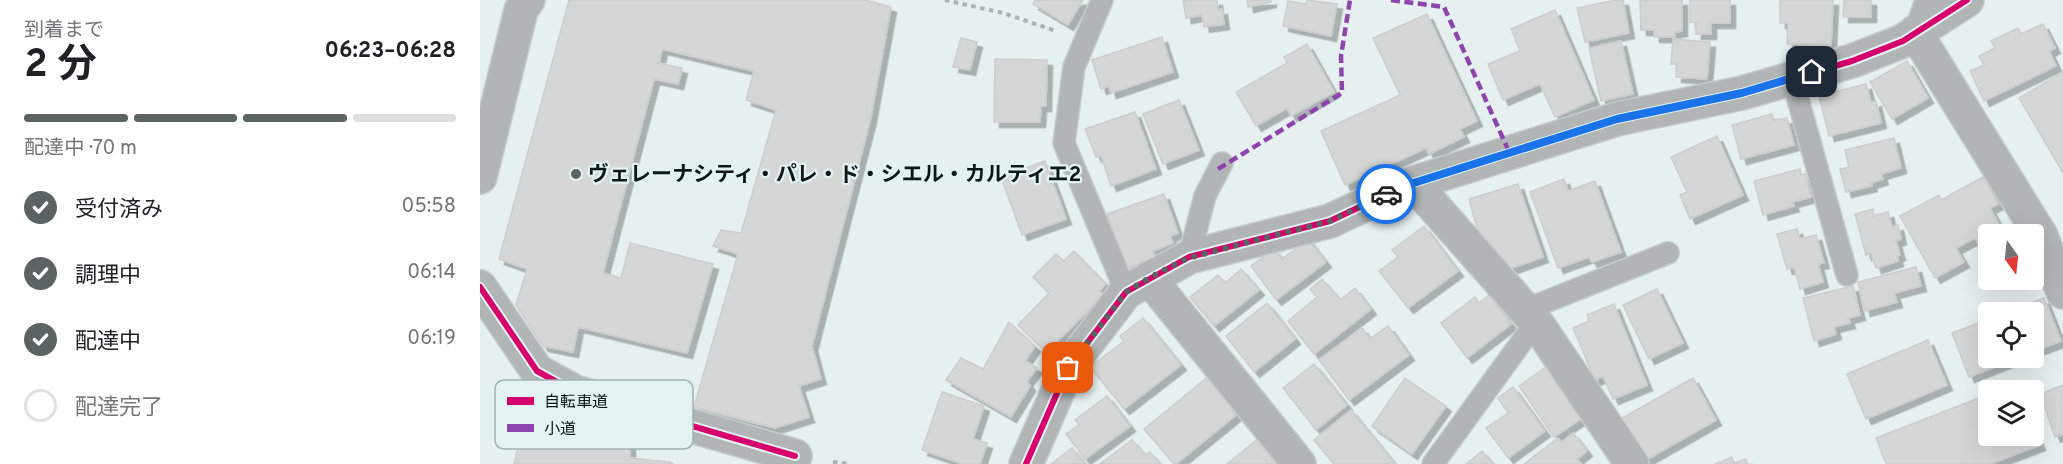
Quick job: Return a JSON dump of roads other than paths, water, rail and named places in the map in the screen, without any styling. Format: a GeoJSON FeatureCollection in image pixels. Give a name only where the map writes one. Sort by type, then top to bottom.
{"type":"FeatureCollection","features":[{"type":"Feature","properties":{"kind":"street"},"geometry":{"type":"LineString","coordinates":[[480,177],[520,10],[528,0]]}},
{"type":"Feature","properties":{"kind":"street"},"geometry":{"type":"LineString","coordinates":[[1026,464],[1068,368],[1137,285],[1188,258],[1330,221],[1413,183],[1617,119],[1742,93],[1852,61],[1903,41],[1967,0]]}},
{"type":"Feature","properties":{"kind":"street"},"geometry":{"type":"LineString","coordinates":[[1915,32],[2041,236],[2063,292]]}},
{"type":"Feature","properties":{"kind":"street"},"geometry":{"type":"LineString","coordinates":[[1413,183],[1530,316],[1632,464]]}},
{"type":"Feature","properties":{"kind":"street"},"geometry":{"type":"LineString","coordinates":[[1137,285],[1299,464]]}},
{"type":"Feature","properties":{"kind":"street"},"geometry":{"type":"LineString","coordinates":[[480,287],[537,371],[553,380]]}},
{"type":"Feature","properties":{"kind":"street"},"geometry":{"type":"LineString","coordinates":[[693,426],[795,456]]}},
{"type":"Feature","properties":{"kind":"lane"},"geometry":{"type":"LineString","coordinates":[[1102,0],[1074,67],[1064,143],[1137,285]]}},
{"type":"Feature","properties":{"kind":"lane"},"geometry":{"type":"LineString","coordinates":[[1915,32],[1926,0]]}},
{"type":"Feature","properties":{"kind":"lane"},"geometry":{"type":"LineString","coordinates":[[1792,78],[1847,275]]}},
{"type":"Feature","properties":{"kind":"lane"},"geometry":{"type":"LineString","coordinates":[[1188,258],[1205,196],[1222,163]]}},
{"type":"Feature","properties":{"kind":"lane"},"geometry":{"type":"LineString","coordinates":[[1432,464],[1530,316],[1668,253]]}},
{"type":"Feature","properties":{"kind":"place","name":"ヴェレーナシティ・パレ・ド・シエル・カルティエ2"},"geometry":{"type":"Point","coordinates":[576,174]}}]}
